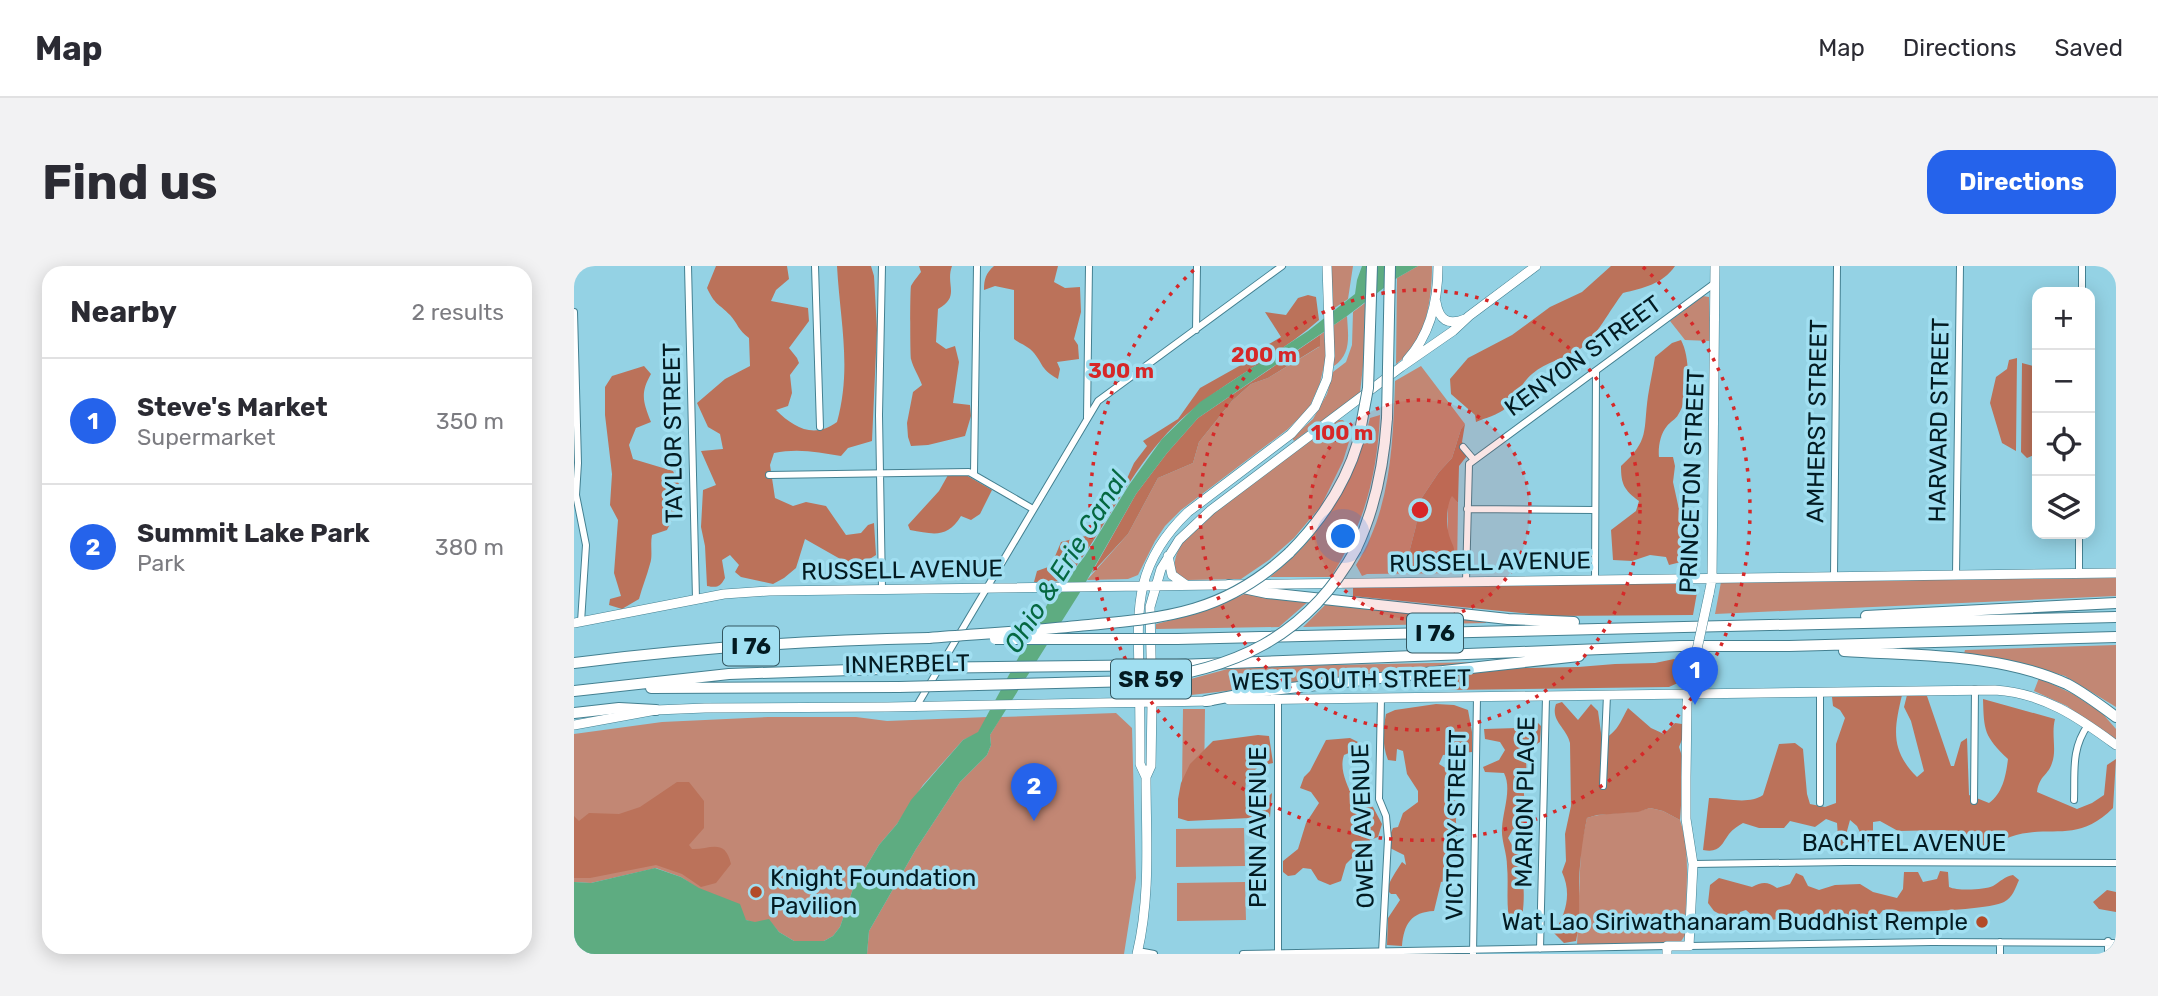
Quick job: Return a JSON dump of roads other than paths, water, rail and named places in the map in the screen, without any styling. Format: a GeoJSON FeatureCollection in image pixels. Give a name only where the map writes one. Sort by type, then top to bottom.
{"type":"FeatureCollection","features":[{"type":"Feature","properties":{"kind":"highway","name":"INNERBELT"},"geometry":{"type":"LineString","coordinates":[[929,638],[1121,622],[1171,615],[1208,604],[1246,587],[1289,553],[1314,527],[1334,498],[1348,470],[1357,442],[1368,388],[1372,266]]}},
{"type":"Feature","properties":{"kind":"highway","name":"INNERBELT"},"geometry":{"type":"LineString","coordinates":[[580,690],[899,687],[1135,681],[1209,668],[1258,649],[1296,622],[1324,594],[1356,549],[1370,515],[1380,480],[1387,418],[1390,266]]}},
{"type":"Feature","properties":{"kind":"highway"},"geometry":{"type":"LineString","coordinates":[[1229,585],[1267,593],[1508,619],[1693,626]]}},
{"type":"Feature","properties":{"kind":"highway"},"geometry":{"type":"LineString","coordinates":[[1758,626],[1902,613],[2116,603]]}},
{"type":"Feature","properties":{"kind":"highway","name":"I 76"},"geometry":{"type":"LineString","coordinates":[[574,663],[789,643],[929,638],[1177,639],[2116,617]]}},
{"type":"Feature","properties":{"kind":"highway","name":"I 76"},"geometry":{"type":"LineString","coordinates":[[580,690],[754,672],[1177,665],[1680,646],[1789,646],[2116,637]]}},
{"type":"Feature","properties":{"kind":"highway"},"geometry":{"type":"LineString","coordinates":[[1206,701],[1254,692],[1452,668],[1680,646]]}},
{"type":"Feature","properties":{"kind":"highway"},"geometry":{"type":"LineString","coordinates":[[1789,646],[1966,660],[2030,671],[2070,686],[2116,717]]}},
{"type":"Feature","properties":{"kind":"highway"},"geometry":{"type":"LineString","coordinates":[[574,713],[620,708],[656,710]]}},
{"type":"Feature","properties":{"kind":"main road"},"geometry":{"type":"LineString","coordinates":[[1146,777],[1140,764],[1137,617],[1142,586],[1157,549],[1174,525],[1291,434],[1315,407],[1327,379],[1327,266]]}},
{"type":"Feature","properties":{"kind":"main road"},"geometry":{"type":"LineString","coordinates":[[1138,953],[1146,899],[1146,777],[1151,766],[1153,702],[1150,614],[1155,586],[1168,556],[1179,540],[1211,510],[1453,331],[1536,266]]}},
{"type":"Feature","properties":{"kind":"main road","name":"PRINCETON STREET"},"geometry":{"type":"LineString","coordinates":[[1689,946],[1693,864],[1686,819],[1686,717],[1691,677],[1712,579],[1715,266]]}},
{"type":"Feature","properties":{"kind":"main road"},"geometry":{"type":"LineString","coordinates":[[1401,367],[1425,334],[1436,300],[1438,269]]}},
{"type":"Feature","properties":{"kind":"main road"},"geometry":{"type":"LineString","coordinates":[[1436,300],[1440,316],[1446,322],[1456,322],[1469,316]]}},
{"type":"Feature","properties":{"kind":"main road"},"geometry":{"type":"LineString","coordinates":[[1168,556],[1172,575],[1188,586]]}},
{"type":"Feature","properties":{"kind":"main road","name":"RUSSELL AVENUE"},"geometry":{"type":"LineString","coordinates":[[577,622],[696,599],[769,591],[2116,573]]}},
{"type":"Feature","properties":{"kind":"main road","name":"WEST SOUTH STREET"},"geometry":{"type":"LineString","coordinates":[[574,725],[656,710],[1975,689],[2002,690],[2041,699],[2068,711],[2116,745]]}},
{"type":"Feature","properties":{"kind":"main road"},"geometry":{"type":"LineString","coordinates":[[1667,950],[1689,946]]}},
{"type":"Feature","properties":{"kind":"street","name":"TAYLOR STREET"},"geometry":{"type":"LineString","coordinates":[[688,266],[696,599]]}},
{"type":"Feature","properties":{"kind":"street"},"geometry":{"type":"LineString","coordinates":[[815,266],[820,427]]}},
{"type":"Feature","properties":{"kind":"street"},"geometry":{"type":"LineString","coordinates":[[882,266],[882,589]]}},
{"type":"Feature","properties":{"kind":"street"},"geometry":{"type":"LineString","coordinates":[[974,473],[976,266]]}},
{"type":"Feature","properties":{"kind":"street"},"geometry":{"type":"LineString","coordinates":[[1087,419],[1089,266]]}},
{"type":"Feature","properties":{"kind":"street"},"geometry":{"type":"LineString","coordinates":[[1196,330],[1197,266]]}},
{"type":"Feature","properties":{"kind":"street"},"geometry":{"type":"LineString","coordinates":[[916,707],[1102,395],[1282,266]]}},
{"type":"Feature","properties":{"kind":"street","name":"AMHERST STREET"},"geometry":{"type":"LineString","coordinates":[[1834,576],[1838,266]]}},
{"type":"Feature","properties":{"kind":"street","name":"HARVARD STREET"},"geometry":{"type":"LineString","coordinates":[[1956,575],[1960,266]]}},
{"type":"Feature","properties":{"kind":"street"},"geometry":{"type":"LineString","coordinates":[[2082,266],[2082,287]]}},
{"type":"Feature","properties":{"kind":"street","name":"KENYON STREET"},"geometry":{"type":"LineString","coordinates":[[1474,460],[1715,283]]}},
{"type":"Feature","properties":{"kind":"street"},"geometry":{"type":"LineString","coordinates":[[574,312],[575,487],[586,545],[577,622]]}},
{"type":"Feature","properties":{"kind":"street"},"geometry":{"type":"LineString","coordinates":[[1595,581],[1596,371]]}},
{"type":"Feature","properties":{"kind":"street"},"geometry":{"type":"LineString","coordinates":[[1463,447],[1474,460],[1467,468],[1466,581]]}},
{"type":"Feature","properties":{"kind":"street"},"geometry":{"type":"LineString","coordinates":[[769,475],[963,471],[974,473],[1033,509]]}},
{"type":"Feature","properties":{"kind":"street"},"geometry":{"type":"LineString","coordinates":[[1467,509],[1595,510]]}},
{"type":"Feature","properties":{"kind":"street"},"geometry":{"type":"LineString","coordinates":[[2079,539],[2079,573]]}},
{"type":"Feature","properties":{"kind":"street"},"geometry":{"type":"LineString","coordinates":[[1974,801],[1975,689]]}},
{"type":"Feature","properties":{"kind":"street"},"geometry":{"type":"LineString","coordinates":[[1821,692],[1821,803]]}},
{"type":"Feature","properties":{"kind":"street"},"geometry":{"type":"LineString","coordinates":[[1603,786],[1607,695]]}},
{"type":"Feature","properties":{"kind":"street","name":"MARION PLACE"},"geometry":{"type":"LineString","coordinates":[[1545,951],[1546,696]]}},
{"type":"Feature","properties":{"kind":"street","name":"VICTORY STREET"},"geometry":{"type":"LineString","coordinates":[[1473,952],[1477,697]]}},
{"type":"Feature","properties":{"kind":"street","name":"OWEN AVENUE"},"geometry":{"type":"LineString","coordinates":[[1381,698],[1379,799],[1387,816],[1388,839],[1382,953]]}},
{"type":"Feature","properties":{"kind":"street","name":"PENN AVENUE"},"geometry":{"type":"LineString","coordinates":[[1278,699],[1278,954]]}},
{"type":"Feature","properties":{"kind":"street"},"geometry":{"type":"LineString","coordinates":[[2074,800],[2076,749],[2088,724]]}},
{"type":"Feature","properties":{"kind":"street","name":"BACHTEL AVENUE"},"geometry":{"type":"LineString","coordinates":[[1693,864],[2116,863]]}},
{"type":"Feature","properties":{"kind":"street"},"geometry":{"type":"LineString","coordinates":[[2000,942],[2000,954]]}},
{"type":"Feature","properties":{"kind":"street"},"geometry":{"type":"LineString","coordinates":[[1689,946],[2112,942],[2108,954]]}},
{"type":"Feature","properties":{"kind":"street"},"geometry":{"type":"LineString","coordinates":[[1243,954],[1667,950]]}},
{"type":"Feature","properties":{"kind":"street"},"geometry":{"type":"LineString","coordinates":[[1138,953],[1154,954]]}},
{"type":"Feature","properties":{"kind":"place","name":"Steve's Market"},"geometry":{"type":"Point","coordinates":[1695,705]}},
{"type":"Feature","properties":{"kind":"place","name":"Summit Lake Park"},"geometry":{"type":"Point","coordinates":[1034,821]}},
{"type":"Feature","properties":{"kind":"place","name":"Knight Foundation Pavilion"},"geometry":{"type":"Point","coordinates":[756,892]}},
{"type":"Feature","properties":{"kind":"place","name":"Wat Lao Siriwathanaram Buddhist Remple"},"geometry":{"type":"Point","coordinates":[1982,922]}},
{"type":"Feature","properties":{"kind":"water label","name":"Ohio & Erie Canal"},"geometry":{"type":"Point","coordinates":[1066,562]}}]}
